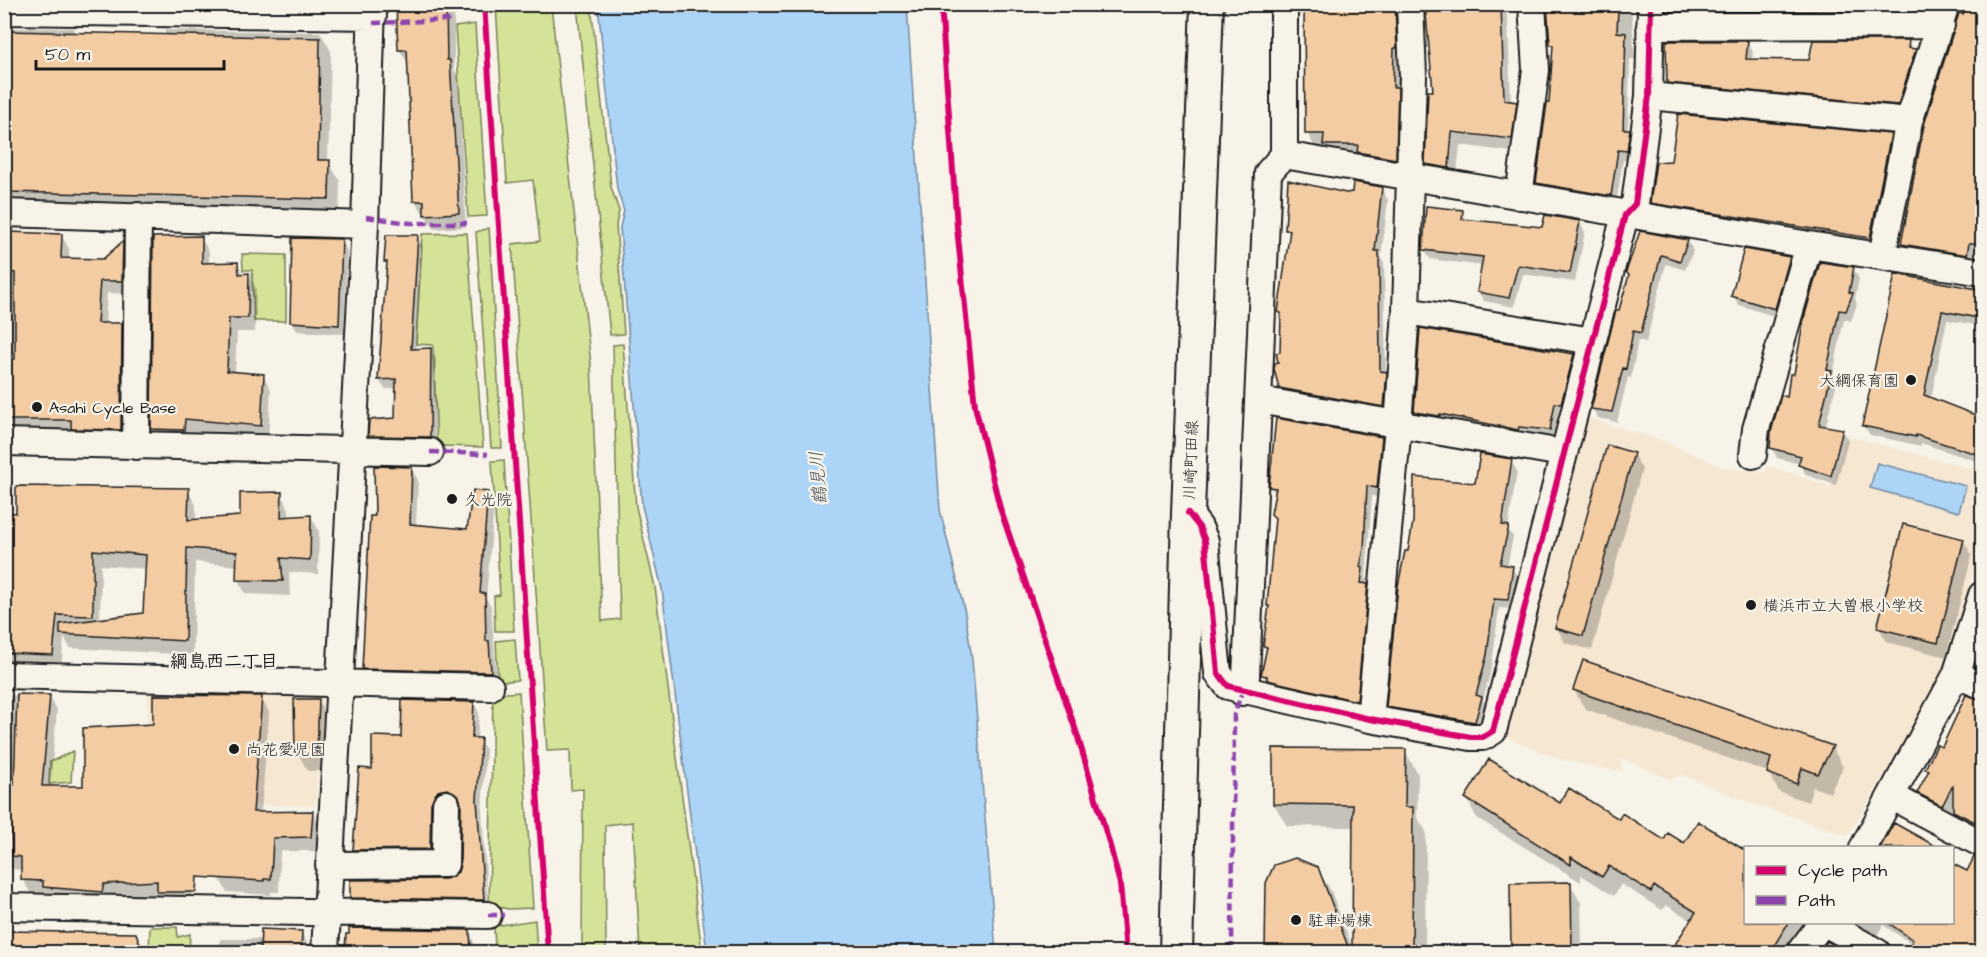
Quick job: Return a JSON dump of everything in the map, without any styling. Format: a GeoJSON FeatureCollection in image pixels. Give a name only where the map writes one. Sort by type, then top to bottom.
{"type":"FeatureCollection","features":[{"type":"Feature","properties":{"kind":"main road","name":"川崎町田線"},"geometry":{"type":"LineString","coordinates":[[1176,952],[1188,513],[1207,4]]}},
{"type":"Feature","properties":{"kind":"street"},"geometry":{"type":"LineString","coordinates":[[1242,692],[1246,677],[1269,173],[1284,155],[1284,4]]}},
{"type":"Feature","properties":{"kind":"street"},"geometry":{"type":"LineString","coordinates":[[1370,719],[1398,426],[1406,312],[1413,76],[1410,4]]}},
{"type":"Feature","properties":{"kind":"street"},"geometry":{"type":"LineString","coordinates":[[1519,196],[1536,70],[1532,4]]}},
{"type":"Feature","properties":{"kind":"street"},"geometry":{"type":"LineString","coordinates":[[4,11],[113,8],[372,10],[366,225],[325,952]]}},
{"type":"Feature","properties":{"kind":"street"},"geometry":{"type":"LineString","coordinates":[[1188,513],[1199,527],[1205,541],[1218,674],[1228,687],[1370,719],[1471,737],[1483,736],[1493,731],[1562,453],[1625,215],[1635,204],[1649,96],[1651,15],[1943,15],[1909,121],[1882,256]]}},
{"type":"Feature","properties":{"kind":"street"},"geometry":{"type":"LineString","coordinates":[[1649,96],[1909,121]]}},
{"type":"Feature","properties":{"kind":"street"},"geometry":{"type":"LineString","coordinates":[[1284,155],[1625,215],[1983,272]]}},
{"type":"Feature","properties":{"kind":"street"},"geometry":{"type":"LineString","coordinates":[[4,213],[366,225]]}},
{"type":"Feature","properties":{"kind":"street"},"geometry":{"type":"LineString","coordinates":[[136,446],[138,216]]}},
{"type":"Feature","properties":{"kind":"street"},"geometry":{"type":"LineString","coordinates":[[1753,455],[1756,429],[1809,245]]}},
{"type":"Feature","properties":{"kind":"street"},"geometry":{"type":"LineString","coordinates":[[1406,312],[1593,341]]}},
{"type":"Feature","properties":{"kind":"street"},"geometry":{"type":"LineString","coordinates":[[1259,399],[1398,426],[1562,453]]}},
{"type":"Feature","properties":{"kind":"street"},"geometry":{"type":"LineString","coordinates":[[4,442],[430,452]]}},
{"type":"Feature","properties":{"kind":"street"},"geometry":{"type":"LineString","coordinates":[[1864,846],[1956,675],[1983,595]]}},
{"type":"Feature","properties":{"kind":"street"},"geometry":{"type":"LineString","coordinates":[[4,675],[490,687]]}},
{"type":"Feature","properties":{"kind":"street"},"geometry":{"type":"LineString","coordinates":[[1956,675],[1983,685]]}},
{"type":"Feature","properties":{"kind":"street"},"geometry":{"type":"LineString","coordinates":[[1891,796],[1983,844]]}},
{"type":"Feature","properties":{"kind":"street"},"geometry":{"type":"LineString","coordinates":[[329,865],[445,864],[446,804]]}},
{"type":"Feature","properties":{"kind":"street"},"geometry":{"type":"LineString","coordinates":[[4,907],[488,915]]}},
{"type":"Feature","properties":{"kind":"street"},"geometry":{"type":"LineString","coordinates":[[1800,952],[1821,924]]}},
{"type":"Feature","properties":{"kind":"street"},"geometry":{"type":"LineString","coordinates":[[1827,924],[1877,952]]}},
{"type":"Feature","properties":{"kind":"shaded area","name":"横浜市立大曽根小学校"},"geometry":{"type":"Polygon","coordinates":[[[1584,417],[1661,440],[1723,467],[1764,472],[1769,466],[1832,487],[1846,436],[1978,470],[1982,475],[1982,541],[1947,668],[1848,836],[1753,804],[1682,775],[1671,780],[1621,758],[1622,771],[1594,767],[1560,759],[1503,736],[1584,417]]]}},
{"type":"Feature","properties":{"kind":"shaded area","name":"尚花愛児園"},"geometry":{"type":"Polygon","coordinates":[[[148,691],[323,695],[316,806],[149,803],[148,691]]]}},
{"type":"Feature","properties":{"kind":"green space"},"geometry":{"type":"Polygon","coordinates":[[[496,5],[551,5],[591,365],[602,621],[620,619],[613,345],[623,344],[636,507],[655,587],[702,952],[640,952],[633,822],[605,825],[606,952],[582,952],[583,789],[571,790],[570,750],[547,751],[512,244],[540,241],[533,180],[507,183],[496,5]]]}},
{"type":"Feature","properties":{"kind":"green space"},"geometry":{"type":"Polygon","coordinates":[[[577,5],[591,5],[611,187],[619,211],[616,225],[624,334],[610,335],[577,5]]]}},
{"type":"Feature","properties":{"kind":"green space"},"geometry":{"type":"Polygon","coordinates":[[[475,24],[487,216],[468,217],[455,27],[475,24]]]}},
{"type":"Feature","properties":{"kind":"green space"},"geometry":{"type":"Polygon","coordinates":[[[489,228],[502,448],[491,448],[476,232],[489,228]]]}},
{"type":"Feature","properties":{"kind":"green space"},"geometry":{"type":"Polygon","coordinates":[[[467,233],[483,447],[437,446],[433,345],[416,344],[422,234],[467,233]]]}},
{"type":"Feature","properties":{"kind":"green space"},"geometry":{"type":"Polygon","coordinates":[[[242,254],[286,255],[286,321],[254,321],[252,270],[243,270],[242,254]]]}},
{"type":"Feature","properties":{"kind":"green space"},"geometry":{"type":"Polygon","coordinates":[[[504,460],[514,631],[495,631],[494,596],[500,595],[492,461],[504,460]]]}},
{"type":"Feature","properties":{"kind":"green space"},"geometry":{"type":"Polygon","coordinates":[[[515,639],[518,680],[498,682],[496,641],[515,639]]]}},
{"type":"Feature","properties":{"kind":"green space"},"geometry":{"type":"Polygon","coordinates":[[[519,692],[533,908],[508,909],[489,905],[493,694],[519,692]]]}},
{"type":"Feature","properties":{"kind":"green space"},"geometry":{"type":"Polygon","coordinates":[[[73,751],[71,782],[49,784],[50,762],[73,751]]]}},
{"type":"Feature","properties":{"kind":"green space"},"geometry":{"type":"Polygon","coordinates":[[[5,815],[8,859],[11,861],[9,888],[5,888],[5,815]]]}},
{"type":"Feature","properties":{"kind":"green space"},"geometry":{"type":"Polygon","coordinates":[[[535,920],[537,952],[495,952],[494,926],[535,920]]]}},
{"type":"Feature","properties":{"kind":"green space"},"geometry":{"type":"Polygon","coordinates":[[[150,927],[177,927],[178,937],[190,934],[189,952],[149,952],[150,927]]]}},
{"type":"Feature","properties":{"kind":"water","name":"鶴見川"},"geometry":{"type":"Polygon","coordinates":[[[598,5],[907,5],[940,510],[965,613],[972,659],[996,952],[707,952],[662,589],[642,506],[620,227],[624,211],[617,189],[598,5]]]}},
{"type":"Feature","properties":{"kind":"water"},"geometry":{"type":"Polygon","coordinates":[[[1877,463],[1966,486],[1959,512],[1870,488],[1877,463]]]}},
{"type":"Feature","properties":{"kind":"building"},"geometry":{"type":"Polygon","coordinates":[[[396,4],[446,4],[447,60],[450,60],[459,213],[424,215],[424,201],[413,201],[407,50],[398,50],[396,4]]]}},
{"type":"Feature","properties":{"kind":"building"},"geometry":{"type":"Polygon","coordinates":[[[1304,4],[1395,4],[1397,48],[1394,48],[1393,87],[1398,87],[1396,159],[1357,152],[1358,145],[1323,145],[1324,134],[1305,134],[1304,4]]]}},
{"type":"Feature","properties":{"kind":"building"},"geometry":{"type":"Polygon","coordinates":[[[1425,4],[1465,4],[1465,7],[1501,4],[1504,100],[1517,102],[1512,139],[1452,132],[1449,168],[1425,164],[1428,91],[1433,91],[1425,4]]]}},
{"type":"Feature","properties":{"kind":"building"},"geometry":{"type":"Polygon","coordinates":[[[1547,4],[1572,4],[1572,10],[1618,9],[1617,32],[1626,33],[1623,129],[1630,129],[1627,151],[1618,150],[1611,196],[1536,183],[1547,103],[1549,103],[1553,45],[1550,45],[1547,4]]]}},
{"type":"Feature","properties":{"kind":"building"},"geometry":{"type":"Polygon","coordinates":[[[1666,4],[1752,4],[1751,11],[1666,11],[1666,4]]]}},
{"type":"Feature","properties":{"kind":"building"},"geometry":{"type":"Polygon","coordinates":[[[1884,4],[1913,4],[1913,10],[1884,10],[1884,4]]]}},
{"type":"Feature","properties":{"kind":"building"},"geometry":{"type":"Polygon","coordinates":[[[1965,4],[1983,4],[1983,26],[1977,58],[1983,60],[1983,199],[1976,243],[1969,243],[1967,255],[1901,244],[1924,125],[1959,13],[1963,14],[1965,4]]]}},
{"type":"Feature","properties":{"kind":"building"},"geometry":{"type":"Polygon","coordinates":[[[7,31],[320,38],[318,160],[330,160],[329,199],[4,192],[7,31]]]}},
{"type":"Feature","properties":{"kind":"building"},"geometry":{"type":"Polygon","coordinates":[[[1813,40],[1909,40],[1908,48],[1916,49],[1898,105],[1667,83],[1666,41],[1748,41],[1746,59],[1809,60],[1813,40]]]}},
{"type":"Feature","properties":{"kind":"building"},"geometry":{"type":"Polygon","coordinates":[[[1678,114],[1891,134],[1870,238],[1650,203],[1656,162],[1671,161],[1678,114]]]}},
{"type":"Feature","properties":{"kind":"building"},"geometry":{"type":"Polygon","coordinates":[[[1288,180],[1346,193],[1352,192],[1353,182],[1382,187],[1375,251],[1379,251],[1380,371],[1387,372],[1384,407],[1279,388],[1274,369],[1275,363],[1278,362],[1276,353],[1280,352],[1281,313],[1278,312],[1290,230],[1285,230],[1288,180]]]}},
{"type":"Feature","properties":{"kind":"building"},"geometry":{"type":"Polygon","coordinates":[[[1426,206],[1463,210],[1462,219],[1542,227],[1545,215],[1580,221],[1570,273],[1518,265],[1509,298],[1477,292],[1483,257],[1423,250],[1426,206]]]}},
{"type":"Feature","properties":{"kind":"building"},"geometry":{"type":"Polygon","coordinates":[[[1640,231],[1688,240],[1680,261],[1661,255],[1641,333],[1633,331],[1626,369],[1623,368],[1612,412],[1591,409],[1616,310],[1619,310],[1629,275],[1626,272],[1640,231]]]}},
{"type":"Feature","properties":{"kind":"building"},"geometry":{"type":"Polygon","coordinates":[[[8,232],[62,234],[61,258],[103,259],[123,241],[122,281],[100,281],[97,323],[122,323],[121,430],[71,429],[71,420],[4,420],[4,359],[15,359],[15,273],[6,272],[8,232]]]}},
{"type":"Feature","properties":{"kind":"building"},"geometry":{"type":"Polygon","coordinates":[[[386,235],[418,235],[411,349],[431,348],[430,437],[368,436],[369,420],[395,418],[396,379],[378,380],[387,262],[384,262],[386,235]]]}},
{"type":"Feature","properties":{"kind":"building"},"geometry":{"type":"Polygon","coordinates":[[[202,236],[202,263],[238,262],[239,274],[249,273],[248,318],[229,318],[227,371],[264,374],[261,426],[185,419],[184,430],[151,429],[153,237],[202,236]]]}},
{"type":"Feature","properties":{"kind":"building"},"geometry":{"type":"Polygon","coordinates":[[[292,238],[342,239],[339,325],[290,322],[292,238]]]}},
{"type":"Feature","properties":{"kind":"building"},"geometry":{"type":"Polygon","coordinates":[[[1744,249],[1790,257],[1775,309],[1731,296],[1744,249]]]}},
{"type":"Feature","properties":{"kind":"building"},"geometry":{"type":"Polygon","coordinates":[[[1820,262],[1854,267],[1849,292],[1853,293],[1846,311],[1839,310],[1827,370],[1832,371],[1819,425],[1843,429],[1831,476],[1798,465],[1801,456],[1770,448],[1771,432],[1781,395],[1787,397],[1790,374],[1794,374],[1804,318],[1820,262]]]}},
{"type":"Feature","properties":{"kind":"building"},"geometry":{"type":"Polygon","coordinates":[[[1895,274],[1983,290],[1983,319],[1942,311],[1924,395],[1983,418],[1983,456],[1916,435],[1916,437],[1862,426],[1895,274]]]}},
{"type":"Feature","properties":{"kind":"building"},"geometry":{"type":"Polygon","coordinates":[[[1420,328],[1574,354],[1561,404],[1555,403],[1550,430],[1519,427],[1518,430],[1440,414],[1440,416],[1414,412],[1420,328]]]}},
{"type":"Feature","properties":{"kind":"building"},"geometry":{"type":"Polygon","coordinates":[[[1276,418],[1382,437],[1377,488],[1367,486],[1364,548],[1360,567],[1363,568],[1361,583],[1368,584],[1357,701],[1267,680],[1267,676],[1261,675],[1267,647],[1263,646],[1269,606],[1267,606],[1275,518],[1271,514],[1276,488],[1269,487],[1276,418]]]}},
{"type":"Feature","properties":{"kind":"building"},"geometry":{"type":"Polygon","coordinates":[[[1607,445],[1634,453],[1583,636],[1555,628],[1607,445]]]}},
{"type":"Feature","properties":{"kind":"building"},"geometry":{"type":"Polygon","coordinates":[[[1480,454],[1512,459],[1502,525],[1509,526],[1500,564],[1513,566],[1508,600],[1494,599],[1487,655],[1476,695],[1482,697],[1475,722],[1386,707],[1398,586],[1413,522],[1414,477],[1475,483],[1480,454]]]}},
{"type":"Feature","properties":{"kind":"building"},"geometry":{"type":"Polygon","coordinates":[[[374,466],[412,467],[410,524],[467,529],[473,490],[488,492],[480,593],[485,593],[486,641],[489,641],[491,672],[362,669],[370,516],[375,516],[374,466]]]}},
{"type":"Feature","properties":{"kind":"building"},"geometry":{"type":"Polygon","coordinates":[[[16,486],[189,488],[188,520],[240,516],[240,493],[282,492],[281,517],[311,515],[310,560],[281,558],[283,581],[236,580],[237,552],[187,548],[185,641],[60,634],[60,624],[143,613],[146,555],[93,550],[93,616],[57,615],[53,655],[4,653],[4,512],[16,513],[16,486]]]}},
{"type":"Feature","properties":{"kind":"building"},"geometry":{"type":"Polygon","coordinates":[[[1903,524],[1964,539],[1938,643],[1877,628],[1903,524]]]}},
{"type":"Feature","properties":{"kind":"building"},"geometry":{"type":"Polygon","coordinates":[[[1583,660],[1833,746],[1818,774],[1802,768],[1797,784],[1767,773],[1771,758],[1573,690],[1583,660]]]}},
{"type":"Feature","properties":{"kind":"building"},"geometry":{"type":"Polygon","coordinates":[[[17,694],[50,695],[42,786],[83,786],[83,728],[153,724],[153,695],[262,696],[253,812],[313,811],[311,837],[273,838],[271,879],[264,879],[264,881],[197,877],[196,892],[157,892],[157,881],[104,884],[102,892],[43,887],[43,881],[21,880],[21,857],[12,856],[11,810],[4,810],[4,785],[14,785],[17,694]]]}},
{"type":"Feature","properties":{"kind":"building"},"geometry":{"type":"Polygon","coordinates":[[[1966,695],[1983,700],[1983,826],[1953,811],[1953,785],[1942,806],[1917,793],[1929,770],[1925,769],[1937,745],[1942,747],[1966,695]]]}},
{"type":"Feature","properties":{"kind":"building"},"geometry":{"type":"Polygon","coordinates":[[[294,699],[319,699],[317,752],[295,752],[294,699]]]}},
{"type":"Feature","properties":{"kind":"building"},"geometry":{"type":"Polygon","coordinates":[[[402,700],[474,702],[472,738],[481,738],[477,800],[484,900],[350,898],[350,880],[446,879],[458,872],[460,865],[461,804],[459,796],[447,789],[438,791],[431,803],[430,849],[353,850],[359,768],[372,769],[372,736],[401,737],[402,700]]]}},
{"type":"Feature","properties":{"kind":"building"},"geometry":{"type":"Polygon","coordinates":[[[1273,748],[1406,749],[1405,807],[1413,807],[1412,952],[1352,952],[1353,805],[1273,804],[1273,748]]]}},
{"type":"Feature","properties":{"kind":"building"},"geometry":{"type":"Polygon","coordinates":[[[1489,759],[1560,803],[1569,788],[1619,819],[1622,813],[1664,840],[1668,833],[1684,843],[1698,821],[1744,850],[1744,924],[1788,924],[1770,952],[1670,952],[1696,912],[1654,886],[1651,892],[1609,866],[1602,877],[1571,857],[1571,865],[1465,798],[1489,759]]]}},
{"type":"Feature","properties":{"kind":"building"},"geometry":{"type":"Polygon","coordinates":[[[1894,823],[1935,846],[1881,846],[1894,823]]]}},
{"type":"Feature","properties":{"kind":"building"},"geometry":{"type":"Polygon","coordinates":[[[1974,857],[1983,859],[1983,904],[1975,919],[1983,924],[1983,952],[1929,952],[1911,943],[1913,940],[1890,924],[1954,924],[1954,864],[1967,871],[1974,857]]]}},
{"type":"Feature","properties":{"kind":"building","name":"駐車場棟"},"geometry":{"type":"Polygon","coordinates":[[[1295,858],[1318,867],[1350,952],[1265,952],[1266,883],[1274,865],[1295,858]]]}},
{"type":"Feature","properties":{"kind":"building"},"geometry":{"type":"Polygon","coordinates":[[[1571,882],[1572,952],[1511,952],[1510,883],[1571,882]]]}},
{"type":"Feature","properties":{"kind":"building"},"geometry":{"type":"Polygon","coordinates":[[[349,928],[470,930],[471,952],[345,952],[346,934],[349,934],[349,928]]]}},
{"type":"Feature","properties":{"kind":"building"},"geometry":{"type":"Polygon","coordinates":[[[261,929],[302,931],[301,952],[260,952],[261,929]]]}},
{"type":"Feature","properties":{"kind":"building"},"geometry":{"type":"Polygon","coordinates":[[[4,931],[136,933],[143,952],[4,952],[4,931]]]}},
{"type":"Feature","properties":{"kind":"building"},"geometry":{"type":"Polygon","coordinates":[[[1827,941],[1847,952],[1820,952],[1827,941]]]}},
{"type":"Feature","properties":{"kind":"marked path"},"geometry":{"type":"LineString","coordinates":[[373,23],[450,20]]}},
{"type":"Feature","properties":{"kind":"marked path"},"geometry":{"type":"LineString","coordinates":[[366,217],[410,223],[467,223]]}},
{"type":"Feature","properties":{"kind":"marked path"},"geometry":{"type":"LineString","coordinates":[[430,452],[488,454]]}},
{"type":"Feature","properties":{"kind":"marked path"},"geometry":{"type":"LineString","coordinates":[[1232,952],[1234,715],[1242,692]]}},
{"type":"Feature","properties":{"kind":"marked path"},"geometry":{"type":"LineString","coordinates":[[488,915],[504,915]]}},
{"type":"Feature","properties":{"kind":"cycle path"},"geometry":{"type":"LineString","coordinates":[[484,4],[548,952]]}},
{"type":"Feature","properties":{"kind":"cycle path"},"geometry":{"type":"LineString","coordinates":[[941,4],[957,227],[975,406],[1000,508],[1077,734],[1110,846],[1120,884],[1126,952]]}},
{"type":"Feature","properties":{"kind":"cycle path"},"geometry":{"type":"LineString","coordinates":[[1188,513],[1199,527],[1205,541],[1218,673],[1228,686],[1370,719],[1471,737],[1483,737],[1493,731],[1625,215],[1635,204],[1649,96],[1651,4]]}},
{"type":"Feature","properties":{"kind":"place","name":"大綱保育園"},"geometry":{"type":"Point","coordinates":[1911,380]}},
{"type":"Feature","properties":{"kind":"place","name":"Asahi Cycle Base"},"geometry":{"type":"Point","coordinates":[37,407]}},
{"type":"Feature","properties":{"kind":"place","name":"久光院"},"geometry":{"type":"Point","coordinates":[452,499]}},
{"type":"Feature","properties":{"kind":"place","name":"横浜市立大曽根小学校"},"geometry":{"type":"Point","coordinates":[1751,605]}},
{"type":"Feature","properties":{"kind":"place","name":"尚花愛児園"},"geometry":{"type":"Point","coordinates":[234,749]}},
{"type":"Feature","properties":{"kind":"place","name":"駐車場棟"},"geometry":{"type":"Point","coordinates":[1296,920]}},
{"type":"Feature","properties":{"kind":"district","name":"綱島西二丁目"},"geometry":{"type":"Point","coordinates":[224,661]}}]}
